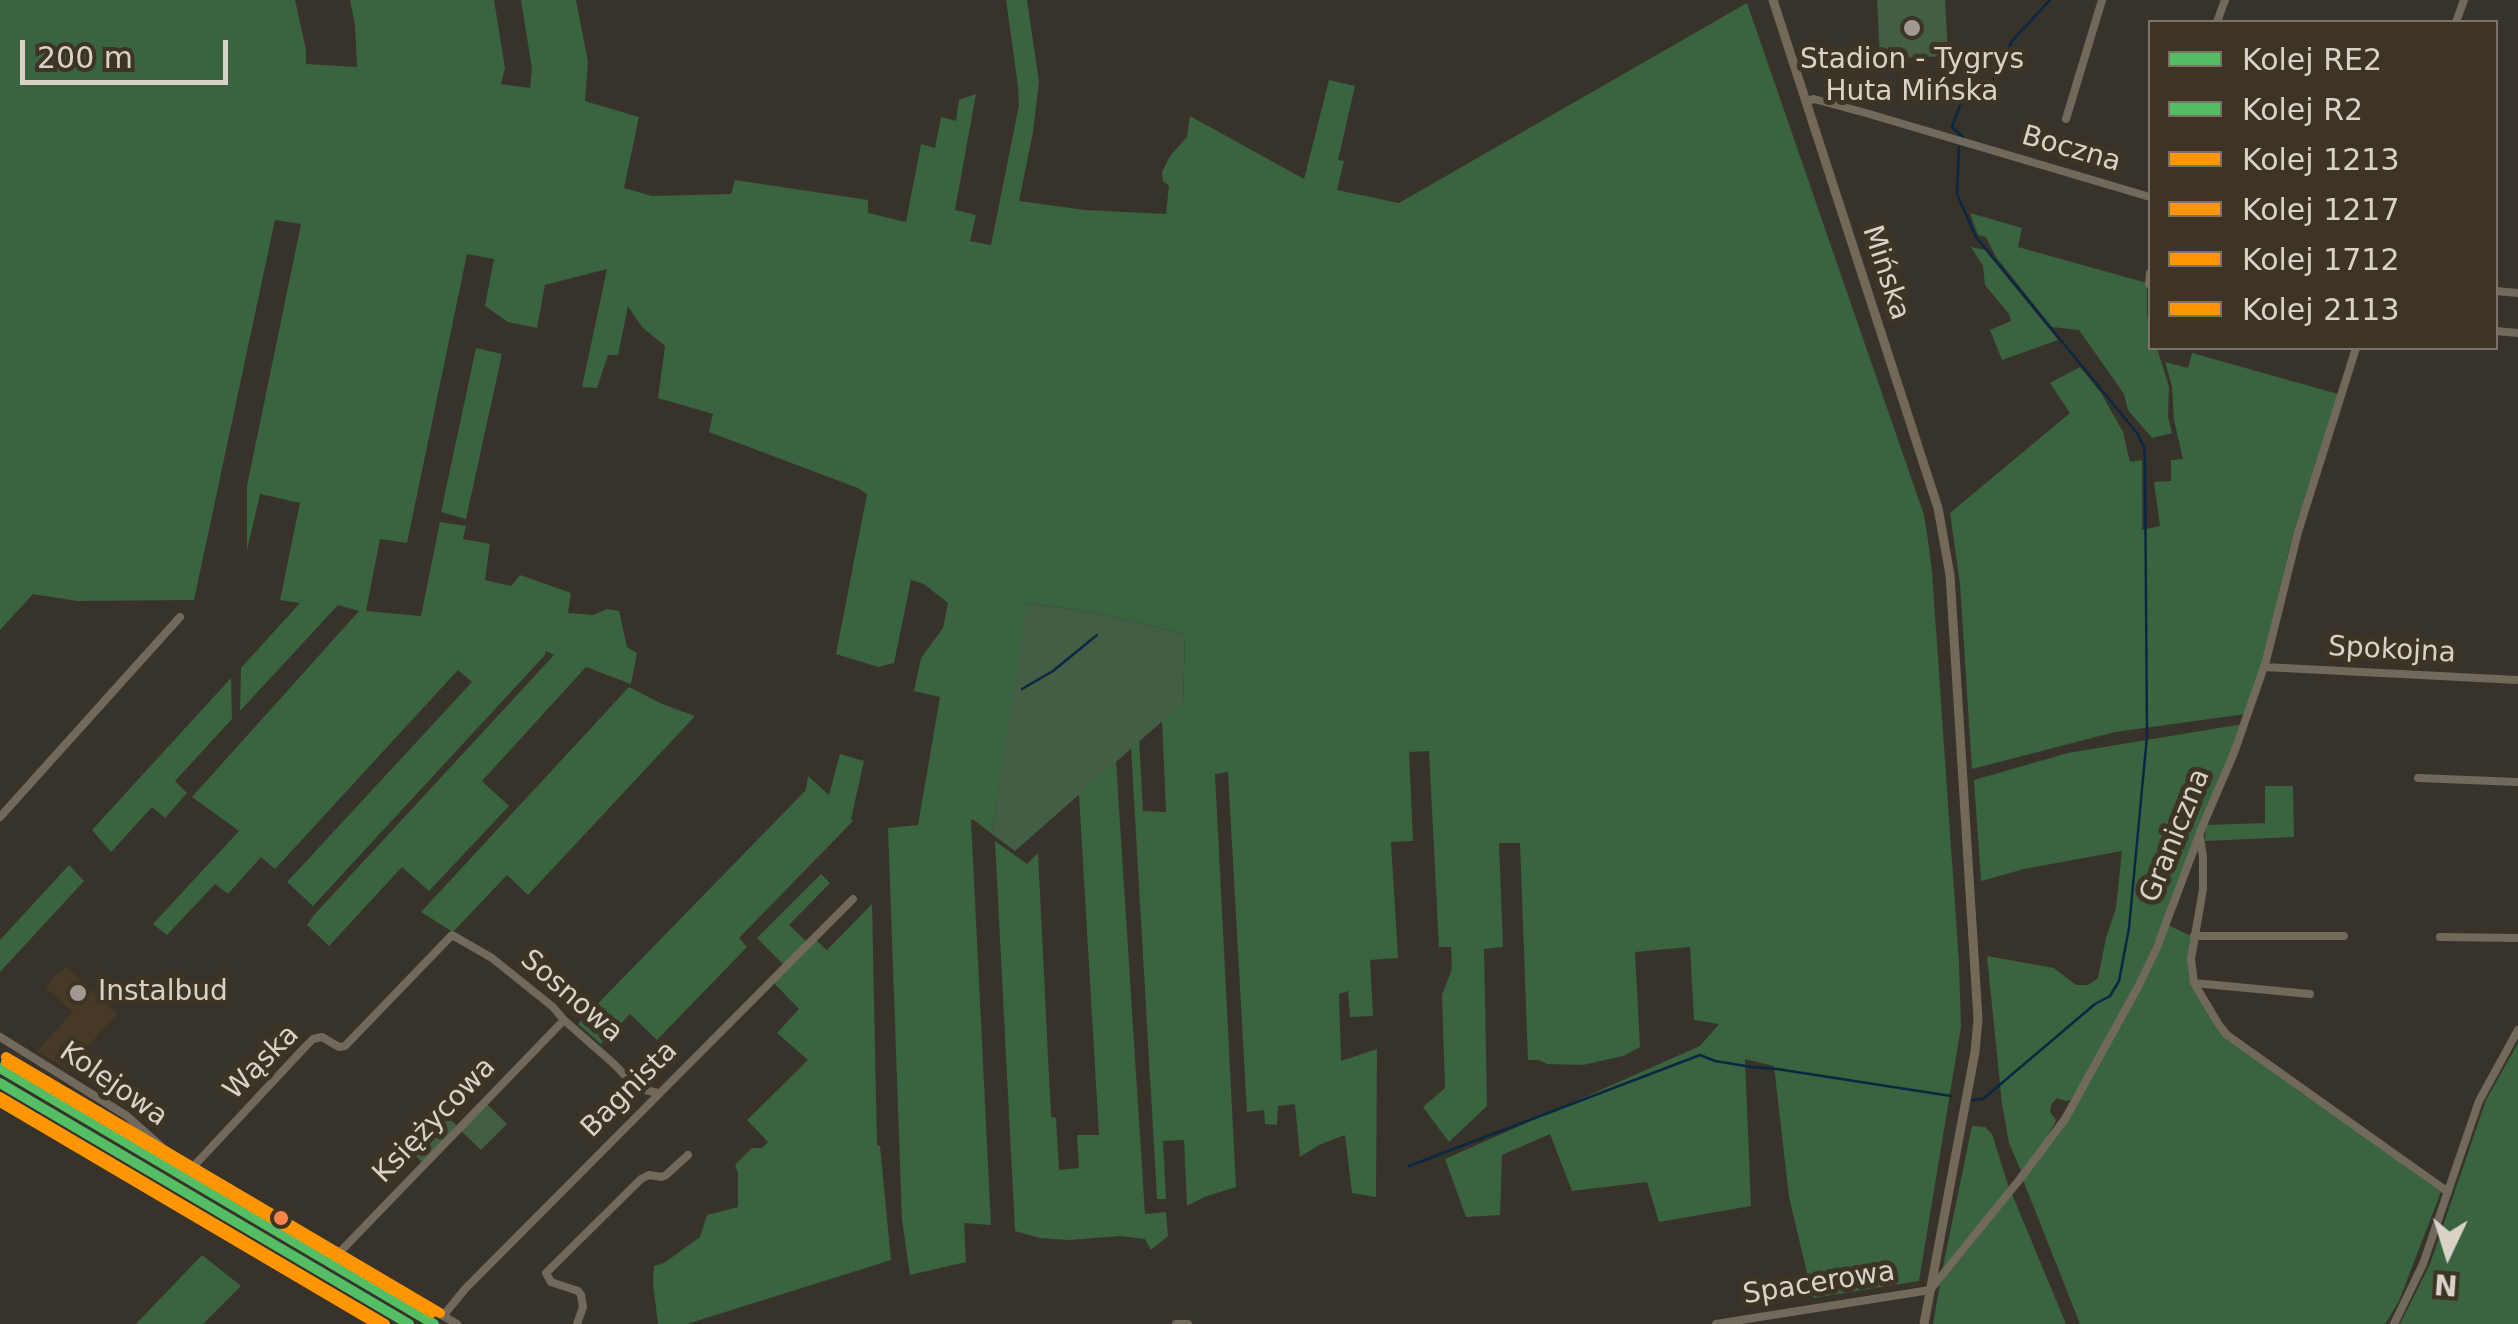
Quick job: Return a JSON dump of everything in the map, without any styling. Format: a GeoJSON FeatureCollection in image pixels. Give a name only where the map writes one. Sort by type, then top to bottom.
{"type":"FeatureCollection","features":[{"type":"Feature","properties":{"kind":"main road","name":"Mińska"},"geometry":{"type":"LineString","coordinates":[[1773,0],[1938,508],[1948,561],[1978,1018],[1924,1324]]}},
{"type":"Feature","properties":{"kind":"street"},"geometry":{"type":"LineString","coordinates":[[2066,119],[2102,0]]}},
{"type":"Feature","properties":{"kind":"street","name":"Boczna"},"geometry":{"type":"LineString","coordinates":[[1806,101],[1814,99],[1866,113],[2148,196]]}},
{"type":"Feature","properties":{"kind":"street","name":"Graniczna"},"geometry":{"type":"LineString","coordinates":[[1930,1290],[2020,1179],[2074,1103],[2144,974],[2234,753],[2264,667],[2298,532],[2355,350]]}},
{"type":"Feature","properties":{"kind":"street"},"geometry":{"type":"LineString","coordinates":[[0,817],[180,617]]}},
{"type":"Feature","properties":{"kind":"street","name":"Spokojna"},"geometry":{"type":"LineString","coordinates":[[2264,667],[2518,680]]}},
{"type":"Feature","properties":{"kind":"street"},"geometry":{"type":"LineString","coordinates":[[2418,778],[2518,782]]}},
{"type":"Feature","properties":{"kind":"street"},"geometry":{"type":"LineString","coordinates":[[2199,834],[2202,889],[2191,959],[2194,983],[2202,1000],[2227,1035],[2448,1192]]}},
{"type":"Feature","properties":{"kind":"street","name":"Bagnista"},"geometry":{"type":"LineString","coordinates":[[443,1316],[465,1289],[853,899]]}},
{"type":"Feature","properties":{"kind":"street","name":"Sosnowa"},"geometry":{"type":"LineString","coordinates":[[452,934],[492,958],[553,1006],[637,1088],[658,1093]]}},
{"type":"Feature","properties":{"kind":"street","name":"Wąska"},"geometry":{"type":"LineString","coordinates":[[192,1168],[313,1039],[326,1038],[339,1047],[346,1046],[452,934]]}},
{"type":"Feature","properties":{"kind":"street"},"geometry":{"type":"LineString","coordinates":[[2194,936],[2344,936]]}},
{"type":"Feature","properties":{"kind":"street"},"geometry":{"type":"LineString","coordinates":[[2440,937],[2518,938]]}},
{"type":"Feature","properties":{"kind":"street"},"geometry":{"type":"LineString","coordinates":[[2194,983],[2310,994]]}},
{"type":"Feature","properties":{"kind":"street","name":"Księżycowa"},"geometry":{"type":"LineString","coordinates":[[338,1254],[564,1020]]}},
{"type":"Feature","properties":{"kind":"street"},"geometry":{"type":"LineString","coordinates":[[2394,1324],[2423,1264],[2479,1101],[2518,1030]]}},
{"type":"Feature","properties":{"kind":"street","name":"Kolejowa"},"geometry":{"type":"LineString","coordinates":[[0,1037],[127,1116],[192,1168],[457,1324]]}},
{"type":"Feature","properties":{"kind":"street"},"geometry":{"type":"LineString","coordinates":[[578,1324],[583,1297],[578,1291],[551,1282],[546,1273],[641,1178],[662,1178],[688,1155]]}},
{"type":"Feature","properties":{"kind":"street","name":"Spacerowa"},"geometry":{"type":"LineString","coordinates":[[1716,1324],[1930,1290]]}},
{"type":"Feature","properties":{"kind":"street"},"geometry":{"type":"LineString","coordinates":[[1176,1324],[1188,1324]]}},
{"type":"Feature","properties":{"kind":"shaded area"},"geometry":{"type":"Polygon","coordinates":[[[65,966],[117,1014],[67,1069],[37,1051],[73,1012],[45,987],[65,966]]]}},
{"type":"Feature","properties":{"kind":"green space"},"geometry":{"type":"Polygon","coordinates":[[[0,0],[295,0],[306,64],[357,67],[350,0],[494,0],[505,68],[501,84],[530,88],[532,69],[521,0],[576,0],[588,62],[585,101],[639,117],[624,188],[652,196],[731,194],[735,180],[868,200],[868,213],[906,222],[921,144],[935,148],[941,117],[956,121],[959,100],[976,94],[955,210],[976,215],[970,241],[991,245],[1019,105],[1006,0],[1027,0],[1039,82],[1019,201],[1085,210],[1166,214],[1169,186],[1163,181],[1162,172],[1187,137],[1190,116],[1304,179],[1329,80],[1355,86],[1338,160],[1344,161],[1337,190],[1399,203],[1747,3],[1924,515],[1928,540],[1961,1027],[1919,1281],[1813,1298],[1789,1197],[1774,1066],[1745,1059],[1751,1206],[1659,1222],[1647,1182],[1572,1191],[1550,1134],[1502,1155],[1500,1215],[1466,1217],[1445,1159],[1700,1046],[1719,1024],[1694,1020],[1690,947],[1635,952],[1640,1047],[1623,1056],[1583,1065],[1528,1060],[1520,843],[1499,843],[1503,947],[1484,949],[1487,1106],[1449,1142],[1423,1107],[1445,1088],[1442,995],[1452,969],[1451,947],[1439,947],[1429,751],[1409,752],[1413,841],[1391,842],[1398,958],[1370,960],[1373,1016],[1350,1017],[1348,991],[1339,994],[1341,1061],[1377,1049],[1376,1197],[1352,1193],[1345,1135],[1300,1157],[1295,1104],[1278,1106],[1277,1125],[1265,1124],[1264,1110],[1247,1112],[1228,772],[1215,774],[1236,1187],[1187,1206],[1184,1140],[1163,1141],[1166,1199],[1157,1199],[1131,747],[1139,739],[1143,811],[1166,812],[1162,721],[1183,703],[1185,634],[1097,613],[1027,603],[992,834],[971,820],[991,1225],[964,1223],[966,1262],[910,1275],[902,1220],[888,828],[918,825],[940,697],[914,691],[921,658],[943,628],[948,603],[924,584],[911,580],[894,663],[878,667],[836,654],[867,494],[709,432],[713,414],[658,398],[665,346],[642,327],[628,306],[618,355],[608,355],[597,388],[582,387],[607,269],[545,285],[537,328],[508,322],[485,306],[494,259],[467,254],[407,543],[380,539],[366,611],[421,616],[440,522],[466,526],[463,539],[490,544],[485,580],[511,586],[520,575],[571,593],[568,613],[619,611],[627,647],[637,653],[631,684],[586,667],[482,781],[509,806],[429,891],[402,867],[329,946],[307,925],[314,915],[554,655],[546,651],[313,906],[287,882],[472,682],[458,670],[275,869],[261,857],[228,894],[215,884],[167,935],[153,924],[239,831],[192,797],[359,611],[338,605],[240,711],[241,668],[300,603],[280,600],[300,503],[260,494],[247,550],[247,486],[301,224],[275,220],[194,600],[77,601],[33,594],[0,630],[0,0]]]}},
{"type":"Feature","properties":{"kind":"green space","name":"Stadion - Tygrys Huta Mińska"},"geometry":{"type":"Polygon","coordinates":[[[1877,0],[1945,0],[1948,56],[1880,59],[1877,0]]]}},
{"type":"Feature","properties":{"kind":"green space"},"geometry":{"type":"Polygon","coordinates":[[[1970,213],[2022,228],[2018,247],[2147,283],[2148,350],[2158,350],[2169,387],[2172,433],[2152,438],[2128,410],[2124,394],[2079,330],[2052,327],[1996,257],[1986,237],[1978,235],[1970,213]]]}},
{"type":"Feature","properties":{"kind":"green space"},"geometry":{"type":"Polygon","coordinates":[[[1971,247],[1985,250],[2058,340],[2002,360],[1990,330],[2011,321],[1985,285],[1983,266],[1971,247]]]}},
{"type":"Feature","properties":{"kind":"green space"},"geometry":{"type":"Polygon","coordinates":[[[476,348],[502,354],[466,519],[441,512],[476,348]]]}},
{"type":"Feature","properties":{"kind":"green space"},"geometry":{"type":"Polygon","coordinates":[[[2192,353],[2338,394],[2293,534],[2246,714],[2115,732],[1972,769],[1960,584],[1950,513],[2070,413],[2050,383],[2080,367],[2101,393],[2123,432],[2130,462],[2142,460],[2142,530],[2160,526],[2154,482],[2171,481],[2171,460],[2183,459],[2165,362],[2188,368],[2192,353]]]}},
{"type":"Feature","properties":{"kind":"green space"},"geometry":{"type":"Polygon","coordinates":[[[1026,603],[1097,613],[1185,634],[1183,703],[1015,851],[992,834],[1026,603]]]}},
{"type":"Feature","properties":{"kind":"green space"},"geometry":{"type":"Polygon","coordinates":[[[231,678],[232,719],[175,781],[187,793],[165,818],[152,807],[111,852],[92,830],[231,678]]]}},
{"type":"Feature","properties":{"kind":"green space"},"geometry":{"type":"Polygon","coordinates":[[[629,687],[695,716],[528,895],[507,875],[453,932],[421,912],[629,687]]]}},
{"type":"Feature","properties":{"kind":"green space"},"geometry":{"type":"Polygon","coordinates":[[[2243,724],[2165,919],[2125,1007],[2071,1100],[2057,1098],[2051,1105],[2055,1123],[2021,1171],[2009,1143],[2002,1104],[1987,956],[2054,968],[2076,985],[2088,985],[2098,978],[2116,908],[2122,851],[1981,881],[1974,780],[2068,753],[2243,724]]]}},
{"type":"Feature","properties":{"kind":"green space"},"geometry":{"type":"Polygon","coordinates":[[[840,754],[864,761],[853,821],[739,938],[747,947],[657,1040],[630,1014],[601,1044],[578,1024],[806,790],[808,776],[829,795],[840,754]]]}},
{"type":"Feature","properties":{"kind":"green space"},"geometry":{"type":"Polygon","coordinates":[[[1116,761],[1145,1214],[1166,1212],[1168,1236],[1151,1250],[1145,1239],[1120,1236],[1069,1240],[1015,1231],[995,841],[1027,864],[1038,853],[1051,1117],[1056,1118],[1059,1170],[1079,1168],[1077,1135],[1099,1135],[1079,794],[1116,761]]]}},
{"type":"Feature","properties":{"kind":"green space"},"geometry":{"type":"Polygon","coordinates":[[[2265,786],[2293,786],[2294,837],[2205,841],[2206,825],[2265,823],[2265,786]]]}},
{"type":"Feature","properties":{"kind":"green space"},"geometry":{"type":"Polygon","coordinates":[[[69,865],[84,881],[0,972],[0,940],[69,865]]]}},
{"type":"Feature","properties":{"kind":"green space"},"geometry":{"type":"Polygon","coordinates":[[[821,874],[830,883],[789,925],[807,942],[784,965],[757,938],[821,874]]]}},
{"type":"Feature","properties":{"kind":"green space"},"geometry":{"type":"Polygon","coordinates":[[[872,904],[877,1145],[891,1260],[687,1324],[658,1324],[654,1266],[700,1237],[707,1215],[738,1207],[735,1165],[752,1148],[762,1148],[768,1142],[747,1120],[808,1060],[777,1033],[799,1009],[773,982],[815,939],[827,950],[872,904]]]}},
{"type":"Feature","properties":{"kind":"green space"},"geometry":{"type":"Polygon","coordinates":[[[2168,925],[2191,936],[2190,974],[2212,1020],[2300,1092],[2441,1192],[2399,1301],[2385,1324],[2080,1324],[2023,1180],[2080,1097],[2168,925]]]}},
{"type":"Feature","properties":{"kind":"green space"},"geometry":{"type":"Polygon","coordinates":[[[2518,1043],[2518,1324],[2400,1324],[2430,1264],[2486,1100],[2518,1043]]]}},
{"type":"Feature","properties":{"kind":"green space"},"geometry":{"type":"Polygon","coordinates":[[[487,1104],[507,1124],[481,1150],[461,1131],[487,1104]]]}},
{"type":"Feature","properties":{"kind":"green space"},"geometry":{"type":"Polygon","coordinates":[[[442,1111],[457,1126],[422,1162],[407,1147],[442,1111]]]}},
{"type":"Feature","properties":{"kind":"green space"},"geometry":{"type":"Polygon","coordinates":[[[1972,1126],[1985,1127],[1992,1134],[2009,1188],[1942,1271],[1972,1126]]]}},
{"type":"Feature","properties":{"kind":"green space"},"geometry":{"type":"Polygon","coordinates":[[[2012,1194],[2066,1324],[1933,1324],[1940,1284],[2012,1194]]]}},
{"type":"Feature","properties":{"kind":"green space"},"geometry":{"type":"Polygon","coordinates":[[[202,1255],[241,1286],[203,1324],[136,1324],[202,1255]]]}},
{"type":"Feature","properties":{"kind":"waterway"},"geometry":{"type":"LineString","coordinates":[[1963,137],[1952,127],[1966,94],[1991,83],[2013,40],[2050,0]]}},
{"type":"Feature","properties":{"kind":"waterway"},"geometry":{"type":"LineString","coordinates":[[1959,147],[1957,194],[1976,237],[2137,433],[2145,461],[2147,736],[2129,928],[2119,981],[2110,996],[2095,1004],[1983,1099],[1972,1100]]}},
{"type":"Feature","properties":{"kind":"waterway"},"geometry":{"type":"LineString","coordinates":[[1022,689],[1053,671],[1097,635]]}},
{"type":"Feature","properties":{"kind":"waterway"},"geometry":{"type":"LineString","coordinates":[[1409,1166],[1700,1055],[1715,1061],[1951,1096]]}},
{"type":"Feature","properties":{"kind":"rail line","name":"1213"},"geometry":{"type":"LineString","coordinates":[[6,1057],[440,1313]]}},
{"type":"Feature","properties":{"kind":"rail line","name":"1712"},"geometry":{"type":"LineString","coordinates":[[6,1062],[432,1313]]}},
{"type":"Feature","properties":{"kind":"rail line","name":"RE2"},"geometry":{"type":"LineString","coordinates":[[0,1068],[434,1324]]}},
{"type":"Feature","properties":{"kind":"rail line","name":"R2"},"geometry":{"type":"LineString","coordinates":[[0,1083],[409,1324]]}},
{"type":"Feature","properties":{"kind":"rail line","name":"1217"},"geometry":{"type":"LineString","coordinates":[[0,1097],[385,1324]]}},
{"type":"Feature","properties":{"kind":"rail line","name":"2113"},"geometry":{"type":"LineString","coordinates":[[0,1102],[377,1324]]}},
{"type":"Feature","properties":{"kind":"place","name":"Stadion - Tygrys Huta Mińska"},"geometry":{"type":"Point","coordinates":[1912,28]}},
{"type":"Feature","properties":{"kind":"place","name":"Instalbud"},"geometry":{"type":"Point","coordinates":[78,993]}}]}
